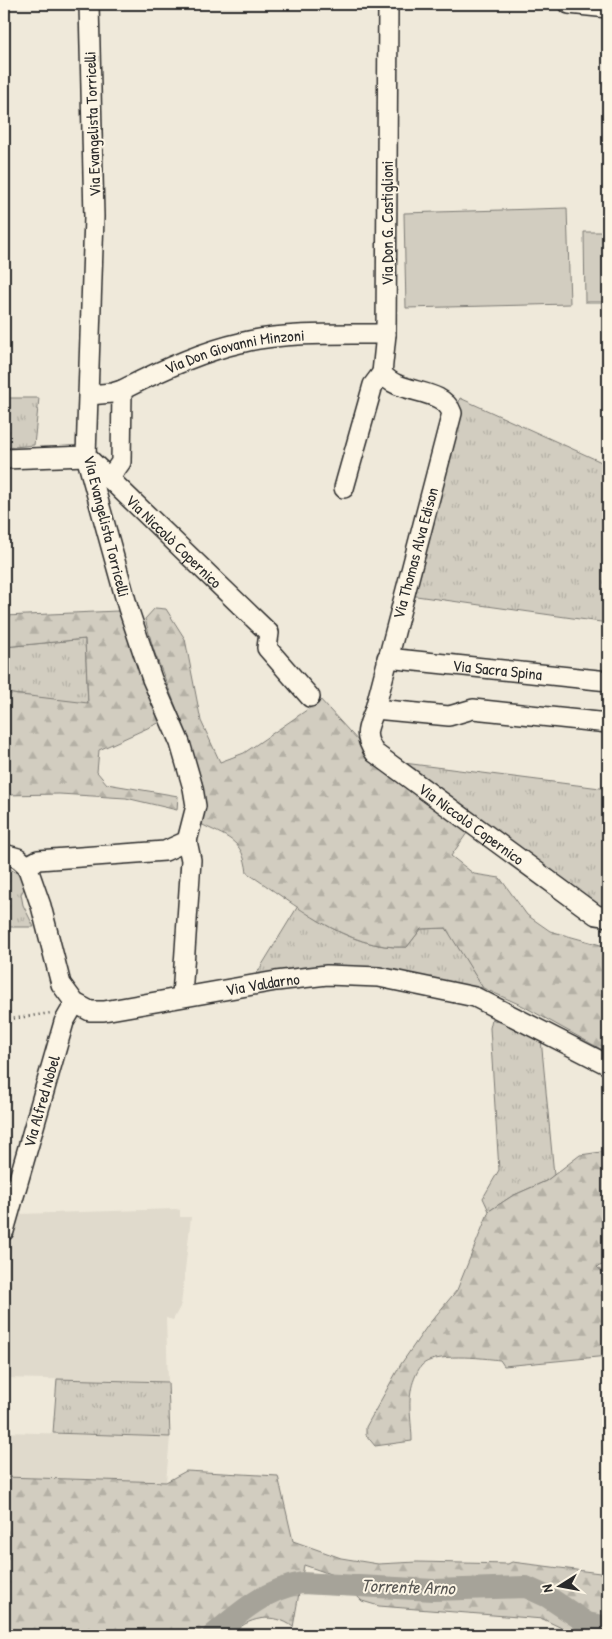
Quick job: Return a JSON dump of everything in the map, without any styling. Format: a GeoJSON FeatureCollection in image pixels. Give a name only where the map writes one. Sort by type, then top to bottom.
{"type":"FeatureCollection","features":[{"type":"Feature","properties":{"kind":"street","name":"Via Evangelista Torricelli"},"geometry":{"type":"LineString","coordinates":[[88,4],[94,218],[86,456],[128,608],[152,679],[180,743],[194,788],[196,806],[187,841]]}},
{"type":"Feature","properties":{"kind":"street","name":"Via Don G. Castiglioni"},"geometry":{"type":"LineString","coordinates":[[382,373],[386,334],[388,4]]}},
{"type":"Feature","properties":{"kind":"street"},"geometry":{"type":"LineString","coordinates":[[569,4],[608,8]]}},
{"type":"Feature","properties":{"kind":"street","name":"Via Don Giovanni Minzoni"},"geometry":{"type":"LineString","coordinates":[[89,395],[122,390],[215,350],[242,342],[302,336],[386,334]]}},
{"type":"Feature","properties":{"kind":"street"},"geometry":{"type":"LineString","coordinates":[[344,488],[373,385],[382,373]]}},
{"type":"Feature","properties":{"kind":"street","name":"Via Thomas Alva Edison"},"geometry":{"type":"LineString","coordinates":[[375,709],[452,413],[445,401],[390,381],[382,373]]}},
{"type":"Feature","properties":{"kind":"street"},"geometry":{"type":"LineString","coordinates":[[109,479],[121,462],[122,390]]}},
{"type":"Feature","properties":{"kind":"street"},"geometry":{"type":"LineString","coordinates":[[4,459],[86,456]]}},
{"type":"Feature","properties":{"kind":"street","name":"Via Niccolò Copernico"},"geometry":{"type":"LineString","coordinates":[[86,456],[269,634],[267,648],[310,697]]}},
{"type":"Feature","properties":{"kind":"street","name":"Via Sacra Spina"},"geometry":{"type":"LineString","coordinates":[[387,658],[608,681]]}},
{"type":"Feature","properties":{"kind":"street"},"geometry":{"type":"LineString","coordinates":[[375,709],[449,716],[473,709],[608,723]]}},
{"type":"Feature","properties":{"kind":"street","name":"Via Niccolò Copernico"},"geometry":{"type":"LineString","coordinates":[[375,709],[366,733],[368,743],[374,753],[596,915],[608,917]]}},
{"type":"Feature","properties":{"kind":"street"},"geometry":{"type":"LineString","coordinates":[[27,866],[38,860],[118,856],[165,851],[187,841],[191,860],[182,996]]}},
{"type":"Feature","properties":{"kind":"street"},"geometry":{"type":"LineString","coordinates":[[4,854],[18,858],[27,866],[41,906],[61,984],[73,1007]]}},
{"type":"Feature","properties":{"kind":"street","name":"Via Valdarno"},"geometry":{"type":"LineString","coordinates":[[73,1007],[104,1011],[276,981],[328,975],[379,976],[475,997],[608,1065]]}},
{"type":"Feature","properties":{"kind":"street","name":"Via Alfred Nobel"},"geometry":{"type":"LineString","coordinates":[[4,1231],[64,1022],[73,1007]]}},
{"type":"Feature","properties":{"kind":"path"},"geometry":{"type":"LineString","coordinates":[[4,1020],[73,1007]]}},
{"type":"Feature","properties":{"kind":"shaded area"},"geometry":{"type":"Polygon","coordinates":[[[180,1210],[180,1217],[191,1217],[181,1305],[173,1320],[166,1318],[168,1382],[4,1378],[4,1266],[19,1214],[180,1210]]]}},
{"type":"Feature","properties":{"kind":"shaded area"},"geometry":{"type":"Polygon","coordinates":[[[4,1432],[170,1437],[166,1482],[4,1477],[4,1432]]]}},
{"type":"Feature","properties":{"kind":"green space"},"geometry":{"type":"Polygon","coordinates":[[[567,208],[570,304],[406,308],[404,213],[567,208]]]}},
{"type":"Feature","properties":{"kind":"green space"},"geometry":{"type":"Polygon","coordinates":[[[584,232],[608,232],[608,302],[585,302],[584,232]]]}},
{"type":"Feature","properties":{"kind":"green space"},"geometry":{"type":"Polygon","coordinates":[[[4,398],[39,398],[34,445],[4,448],[4,398]]]}},
{"type":"Feature","properties":{"kind":"green space"},"geometry":{"type":"Polygon","coordinates":[[[460,398],[608,465],[608,623],[409,595],[460,398]]]}},
{"type":"Feature","properties":{"kind":"green space"},"geometry":{"type":"Polygon","coordinates":[[[155,608],[166,609],[185,639],[201,721],[220,762],[244,753],[314,705],[319,698],[360,743],[467,833],[451,856],[474,874],[500,878],[527,915],[550,931],[608,947],[608,1053],[523,1006],[483,988],[446,928],[421,929],[407,947],[384,946],[363,941],[322,923],[247,873],[242,853],[232,840],[199,823],[202,782],[185,730],[154,651],[145,619],[155,608]]]}},
{"type":"Feature","properties":{"kind":"green space"},"geometry":{"type":"Polygon","coordinates":[[[118,611],[163,721],[99,750],[97,772],[107,784],[178,796],[177,810],[126,798],[59,794],[4,795],[4,693],[88,703],[85,639],[4,647],[4,616],[118,611]]]}},
{"type":"Feature","properties":{"kind":"green space"},"geometry":{"type":"Polygon","coordinates":[[[85,639],[88,704],[4,693],[4,647],[85,639]]]}},
{"type":"Feature","properties":{"kind":"green space"},"geometry":{"type":"Polygon","coordinates":[[[396,762],[608,789],[608,912],[598,911],[396,762]]]}},
{"type":"Feature","properties":{"kind":"green space"},"geometry":{"type":"Polygon","coordinates":[[[4,866],[19,874],[25,887],[21,894],[23,905],[34,927],[4,927],[4,866]]]}},
{"type":"Feature","properties":{"kind":"green space"},"geometry":{"type":"Polygon","coordinates":[[[298,906],[322,923],[336,930],[377,945],[407,947],[421,929],[447,928],[483,988],[418,978],[254,978],[298,906]]]}},
{"type":"Feature","properties":{"kind":"green space"},"geometry":{"type":"Polygon","coordinates":[[[492,1019],[541,1039],[554,1175],[546,1181],[512,1196],[489,1211],[483,1198],[499,1170],[490,1028],[492,1019]]]}},
{"type":"Feature","properties":{"kind":"green space"},"geometry":{"type":"Polygon","coordinates":[[[608,1151],[608,1263],[597,1267],[608,1277],[608,1356],[504,1366],[500,1360],[471,1357],[447,1357],[427,1362],[419,1369],[414,1378],[412,1388],[410,1403],[412,1441],[375,1446],[366,1435],[366,1427],[401,1364],[428,1325],[457,1290],[489,1211],[512,1196],[546,1181],[580,1155],[608,1151]]]}},
{"type":"Feature","properties":{"kind":"green space"},"geometry":{"type":"Polygon","coordinates":[[[57,1379],[168,1382],[170,1437],[53,1433],[57,1379]]]}},
{"type":"Feature","properties":{"kind":"green space"},"geometry":{"type":"Polygon","coordinates":[[[186,1471],[278,1476],[293,1541],[341,1558],[378,1564],[417,1562],[508,1564],[512,1562],[608,1574],[608,1635],[576,1635],[543,1619],[379,1606],[362,1601],[336,1576],[304,1565],[293,1627],[278,1619],[269,1618],[245,1624],[232,1635],[4,1633],[4,1477],[166,1482],[186,1471]]]}},
{"type":"Feature","properties":{"kind":"waterway","name":"Torrente Arno"},"geometry":{"type":"LineString","coordinates":[[213,1635],[265,1596],[277,1590],[302,1583],[434,1590],[526,1587],[548,1597],[587,1623],[608,1627]]}}]}
